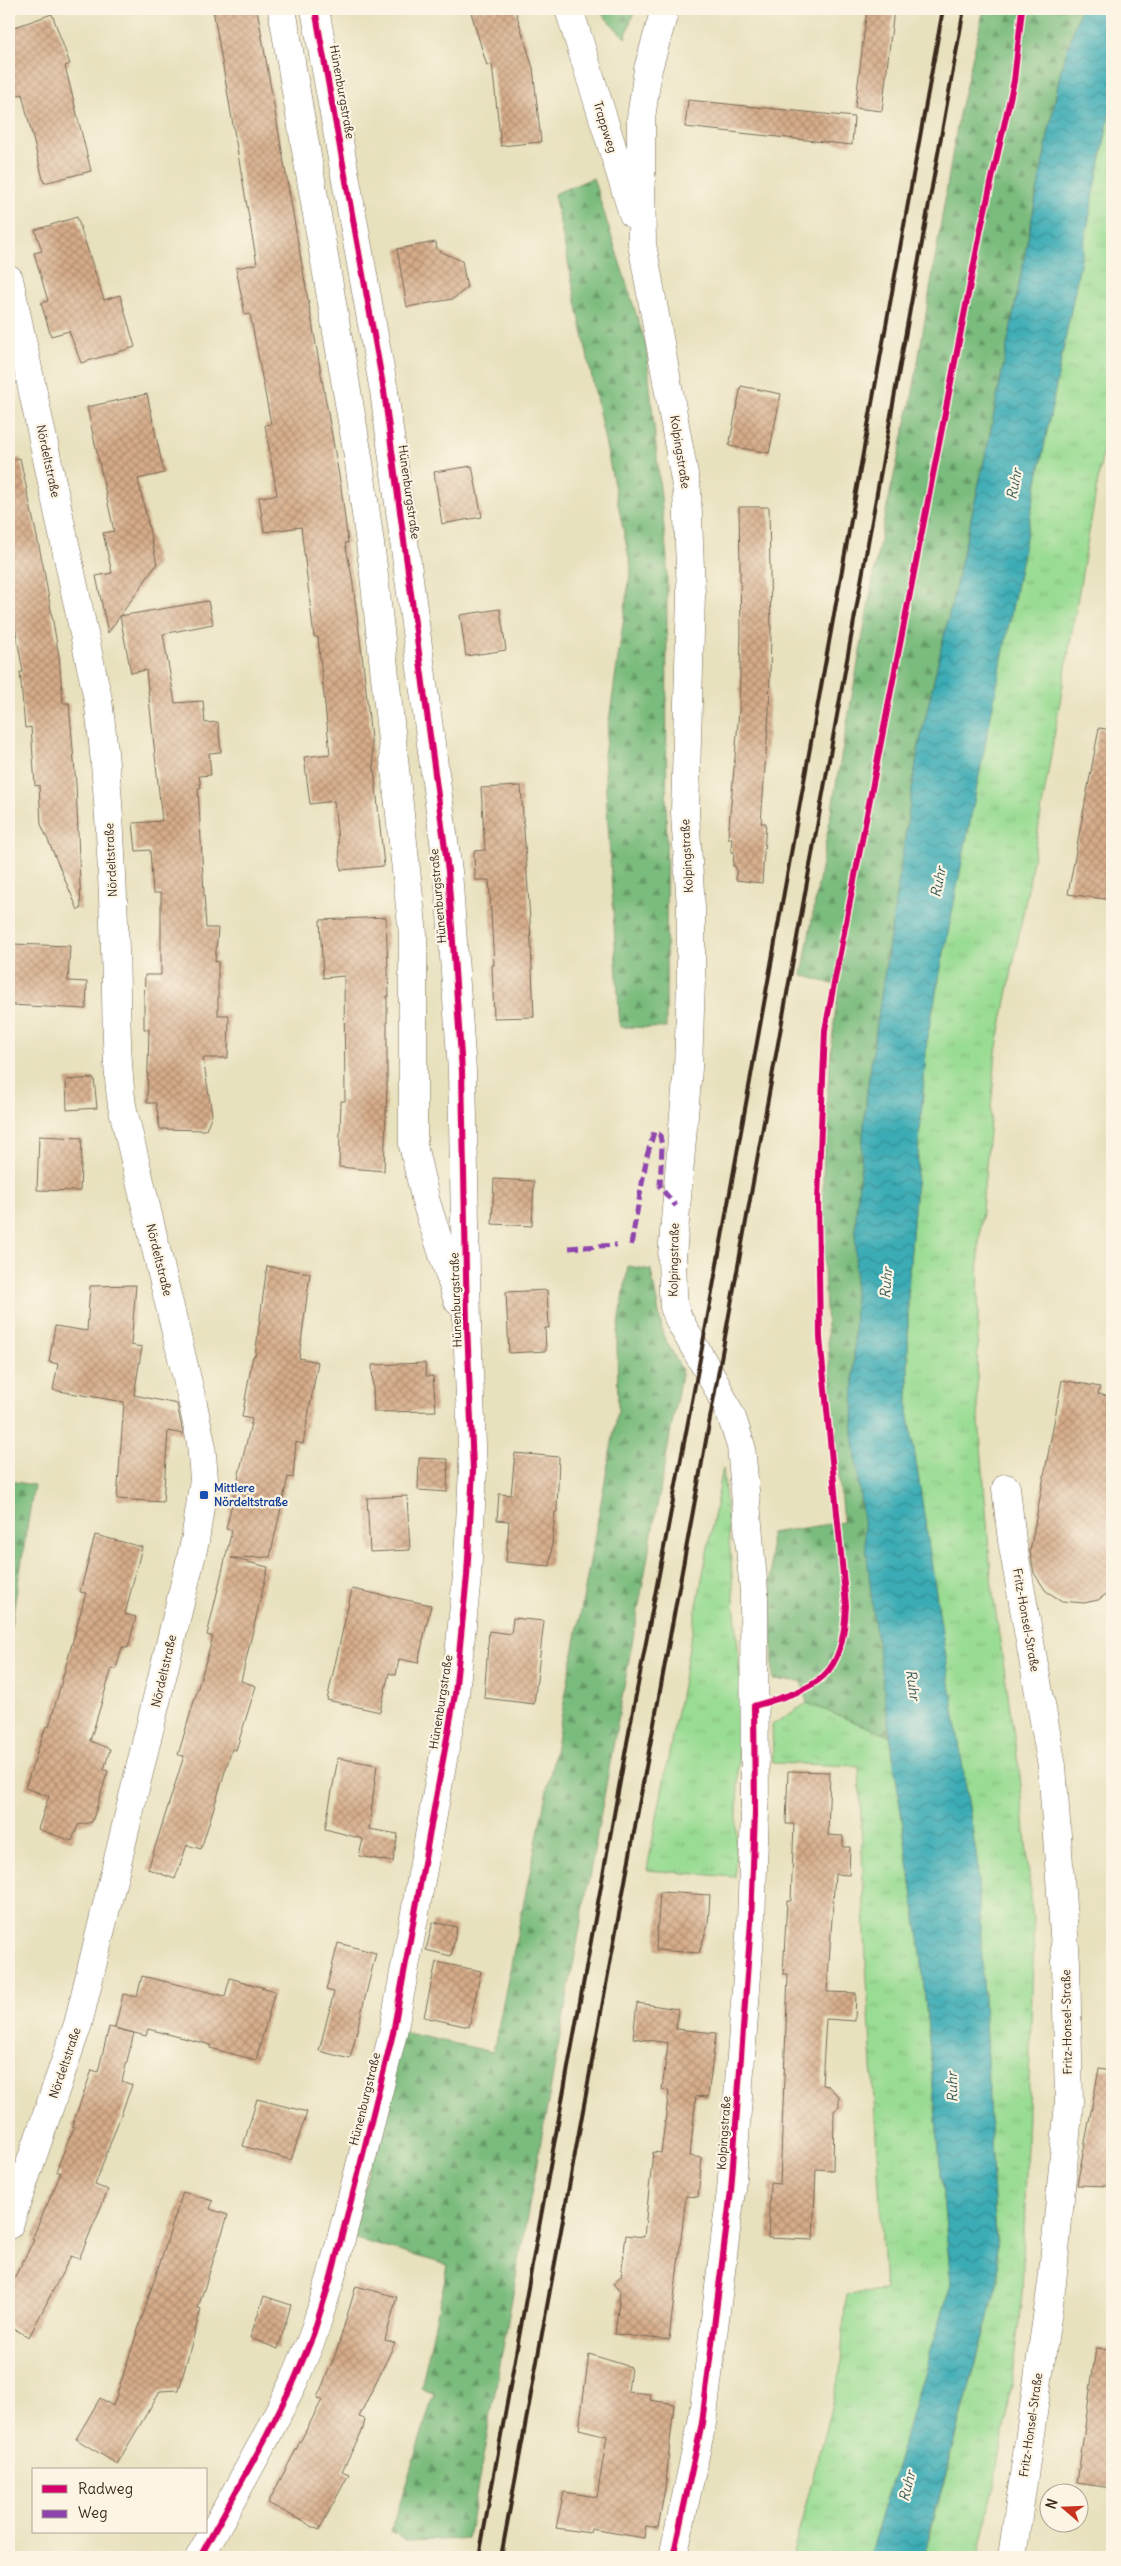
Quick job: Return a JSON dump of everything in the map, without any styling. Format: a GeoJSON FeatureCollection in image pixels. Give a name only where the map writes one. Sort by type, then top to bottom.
{"type":"FeatureCollection","features":[{"type":"Feature","properties":{"kind":"street","name":"Hünenburgstraße"},"geometry":{"type":"LineString","coordinates":[[282,9],[359,462],[373,566],[413,934],[413,1145],[426,1202],[467,1325]]}},
{"type":"Feature","properties":{"kind":"street","name":"Hünenburgstraße"},"geometry":{"type":"LineString","coordinates":[[200,2557],[265,2440],[294,2381],[312,2338],[330,2281],[393,2033],[455,1694],[460,1651],[473,1470],[467,1325],[462,1070],[448,871],[384,391],[315,9]]}},
{"type":"Feature","properties":{"kind":"street","name":"Trappweg"},"geometry":{"type":"LineString","coordinates":[[569,9],[642,244]]}},
{"type":"Feature","properties":{"kind":"street","name":"Kolpingstraße"},"geometry":{"type":"LineString","coordinates":[[665,9],[648,69],[641,118],[642,244],[687,491],[691,594],[690,714],[685,813],[690,908],[691,981],[688,1068],[672,1256],[674,1308],[720,1393],[742,1446],[754,1592],[755,1830],[751,1922],[732,2191],[702,2423],[674,2557]]}},
{"type":"Feature","properties":{"kind":"street","name":"Nördeltstraße"},"geometry":{"type":"LineString","coordinates":[[9,279],[74,582],[100,717],[107,778],[115,950],[117,1058],[122,1106],[193,1404],[201,1443],[204,1479],[195,1541],[78,2024],[9,2225]]}},
{"type":"Feature","properties":{"kind":"street","name":"Fritz-Honsel-Straße"},"geometry":{"type":"LineString","coordinates":[[1006,1488],[1012,1541],[1052,1766],[1066,1962],[1069,2103],[1052,2283],[1012,2557]]}},
{"type":"Feature","properties":{"kind":"green space"},"geometry":{"type":"Polygon","coordinates":[[[597,9],[635,9],[625,38],[597,9]]]}},
{"type":"Feature","properties":{"kind":"green space"},"geometry":{"type":"Polygon","coordinates":[[[984,9],[1080,9],[1061,69],[988,444],[918,750],[867,1091],[856,1218],[853,1433],[890,1736],[807,1703],[801,1681],[773,1680],[770,1533],[843,1522],[827,1333],[823,1220],[826,1103],[839,986],[802,975],[882,529],[913,392],[959,114],[984,9]]]}},
{"type":"Feature","properties":{"kind":"green space"},"geometry":{"type":"Polygon","coordinates":[[[1112,102],[1112,398],[1029,883],[996,1052],[979,1244],[977,1394],[992,1587],[1020,1776],[1034,1932],[1022,2294],[1008,2412],[979,2557],[924,2557],[998,2281],[977,1860],[908,1410],[908,1288],[927,1039],[1112,102]]]}},
{"type":"Feature","properties":{"kind":"green space"},"geometry":{"type":"Polygon","coordinates":[[[593,178],[646,345],[667,559],[666,1028],[620,1027],[604,756],[631,567],[554,194],[593,178]]]}},
{"type":"Feature","properties":{"kind":"green space"},"geometry":{"type":"Polygon","coordinates":[[[628,1266],[651,1270],[663,1335],[682,1370],[468,2539],[406,2541],[391,2532],[434,2394],[421,2388],[448,2265],[352,2238],[402,2032],[493,2052],[556,1746],[618,1410],[617,1338],[628,1266]]]}},
{"type":"Feature","properties":{"kind":"green space"},"geometry":{"type":"Polygon","coordinates":[[[723,1468],[741,1684],[735,1877],[647,1870],[723,1468]]]}},
{"type":"Feature","properties":{"kind":"green space"},"geometry":{"type":"Polygon","coordinates":[[[9,1481],[34,1485],[9,1638],[9,1481]]]}},
{"type":"Feature","properties":{"kind":"green space"},"geometry":{"type":"Polygon","coordinates":[[[807,1703],[890,1736],[921,1953],[951,2284],[869,2557],[792,2557],[840,2373],[846,2294],[885,2291],[866,1962],[859,1766],[773,1763],[772,1725],[807,1703]]]}},
{"type":"Feature","properties":{"kind":"water","name":"Ruhr"},"geometry":{"type":"Polygon","coordinates":[[[1080,9],[1112,9],[1112,102],[927,1039],[908,1288],[908,1410],[977,1860],[998,2281],[923,2557],[869,2557],[951,2284],[921,1953],[875,1628],[853,1433],[856,1218],[867,1091],[918,750],[988,444],[1061,69],[1080,9]]]}},
{"type":"Feature","properties":{"kind":"building"},"geometry":{"type":"Polygon","coordinates":[[[213,9],[257,9],[341,487],[348,543],[345,543],[352,577],[364,671],[384,866],[341,870],[334,801],[310,804],[304,757],[330,754],[318,637],[314,637],[301,527],[264,532],[259,497],[277,495],[265,425],[271,424],[250,314],[245,315],[236,268],[257,264],[213,9]]]}},
{"type":"Feature","properties":{"kind":"building"},"geometry":{"type":"Polygon","coordinates":[[[470,9],[515,9],[533,68],[541,142],[501,146],[492,64],[487,66],[470,9]]]}},
{"type":"Feature","properties":{"kind":"building"},"geometry":{"type":"Polygon","coordinates":[[[867,9],[894,9],[882,111],[855,108],[867,9]]]}},
{"type":"Feature","properties":{"kind":"building"},"geometry":{"type":"Polygon","coordinates":[[[52,14],[70,64],[65,66],[91,171],[44,183],[22,94],[9,98],[9,29],[52,14]]]}},
{"type":"Feature","properties":{"kind":"building"},"geometry":{"type":"Polygon","coordinates":[[[688,100],[854,117],[852,145],[685,127],[688,100]]]}},
{"type":"Feature","properties":{"kind":"building"},"geometry":{"type":"Polygon","coordinates":[[[77,217],[104,300],[120,295],[135,347],[81,363],[69,331],[51,336],[41,303],[48,301],[34,253],[42,251],[35,230],[77,217]]]}},
{"type":"Feature","properties":{"kind":"building"},"geometry":{"type":"Polygon","coordinates":[[[436,242],[437,250],[462,261],[467,288],[453,299],[407,307],[397,249],[436,242]]]}},
{"type":"Feature","properties":{"kind":"building"},"geometry":{"type":"Polygon","coordinates":[[[741,386],[781,394],[769,453],[729,446],[741,386]]]}},
{"type":"Feature","properties":{"kind":"building"},"geometry":{"type":"Polygon","coordinates":[[[147,394],[164,473],[138,479],[157,564],[108,633],[96,576],[112,573],[103,533],[114,531],[87,407],[147,394]]]}},
{"type":"Feature","properties":{"kind":"building"},"geometry":{"type":"Polygon","coordinates":[[[20,458],[43,565],[59,656],[63,703],[69,703],[76,784],[81,909],[78,910],[41,824],[39,785],[35,786],[31,727],[25,728],[20,672],[23,672],[9,593],[9,460],[20,458]]]}},
{"type":"Feature","properties":{"kind":"building"},"geometry":{"type":"Polygon","coordinates":[[[472,466],[482,517],[442,524],[434,472],[472,466]]]}},
{"type":"Feature","properties":{"kind":"building"},"geometry":{"type":"Polygon","coordinates":[[[739,507],[769,507],[771,634],[769,712],[761,823],[766,823],[762,883],[736,880],[736,867],[733,866],[734,852],[731,852],[732,838],[728,838],[739,711],[741,633],[739,507]]]}},
{"type":"Feature","properties":{"kind":"building"},"geometry":{"type":"Polygon","coordinates":[[[208,601],[213,624],[163,634],[175,703],[203,701],[205,723],[218,722],[221,752],[209,753],[211,775],[199,776],[201,788],[198,788],[206,928],[218,928],[215,962],[218,961],[218,1015],[229,1015],[228,1058],[203,1058],[212,1114],[206,1130],[160,1129],[156,1103],[147,1103],[149,1029],[144,1029],[144,1000],[145,975],[161,975],[161,893],[153,893],[150,850],[136,851],[133,823],[162,821],[146,670],[131,673],[120,616],[208,601]]]}},
{"type":"Feature","properties":{"kind":"building"},"geometry":{"type":"Polygon","coordinates":[[[500,609],[506,650],[466,656],[460,615],[500,609]]]}},
{"type":"Feature","properties":{"kind":"building"},"geometry":{"type":"Polygon","coordinates":[[[1099,728],[1112,730],[1112,900],[1068,894],[1099,728]]]}},
{"type":"Feature","properties":{"kind":"building"},"geometry":{"type":"Polygon","coordinates":[[[521,786],[534,1017],[494,1018],[492,965],[494,965],[489,880],[475,880],[474,851],[485,850],[481,788],[521,786]]]}},
{"type":"Feature","properties":{"kind":"building"},"geometry":{"type":"Polygon","coordinates":[[[386,917],[389,996],[387,996],[387,1087],[384,1171],[339,1167],[341,1101],[345,1101],[344,976],[323,978],[320,920],[386,917]]]}},
{"type":"Feature","properties":{"kind":"building"},"geometry":{"type":"Polygon","coordinates":[[[12,944],[70,946],[68,981],[87,982],[86,1009],[10,1005],[12,944]]]}},
{"type":"Feature","properties":{"kind":"building"},"geometry":{"type":"Polygon","coordinates":[[[94,1078],[97,1108],[67,1110],[66,1080],[94,1078]]]}},
{"type":"Feature","properties":{"kind":"building"},"geometry":{"type":"Polygon","coordinates":[[[39,1136],[82,1138],[80,1191],[37,1190],[39,1136]]]}},
{"type":"Feature","properties":{"kind":"building"},"geometry":{"type":"Polygon","coordinates":[[[494,1179],[534,1181],[532,1226],[492,1224],[494,1179]]]}},
{"type":"Feature","properties":{"kind":"building"},"geometry":{"type":"Polygon","coordinates":[[[267,1266],[310,1273],[299,1358],[318,1362],[303,1444],[296,1442],[293,1478],[288,1477],[270,1557],[231,1558],[268,1567],[241,1681],[256,1686],[236,1750],[232,1749],[201,1849],[187,1845],[175,1879],[148,1869],[184,1756],[178,1755],[213,1637],[207,1635],[232,1530],[226,1529],[252,1419],[242,1417],[253,1356],[255,1356],[267,1266]]]}},
{"type":"Feature","properties":{"kind":"building"},"geometry":{"type":"Polygon","coordinates":[[[136,1285],[131,1345],[142,1347],[134,1395],[177,1404],[183,1434],[168,1431],[163,1502],[117,1499],[124,1402],[53,1390],[58,1364],[49,1362],[55,1326],[87,1331],[90,1286],[136,1285]]]}},
{"type":"Feature","properties":{"kind":"building"},"geometry":{"type":"Polygon","coordinates":[[[547,1290],[549,1328],[545,1328],[546,1351],[509,1353],[506,1292],[547,1290]]]}},
{"type":"Feature","properties":{"kind":"building"},"geometry":{"type":"Polygon","coordinates":[[[425,1363],[426,1376],[433,1376],[436,1411],[374,1412],[372,1365],[425,1363]]]}},
{"type":"Feature","properties":{"kind":"building"},"geometry":{"type":"Polygon","coordinates":[[[1062,1380],[1100,1387],[1098,1394],[1112,1397],[1112,1590],[1098,1600],[1084,1603],[1062,1601],[1046,1591],[1034,1573],[1030,1551],[1062,1380]]]}},
{"type":"Feature","properties":{"kind":"building"},"geometry":{"type":"Polygon","coordinates":[[[515,1453],[559,1457],[557,1512],[555,1512],[550,1566],[506,1562],[509,1521],[497,1520],[499,1494],[511,1495],[515,1453]]]}},
{"type":"Feature","properties":{"kind":"building"},"geometry":{"type":"Polygon","coordinates":[[[419,1458],[448,1459],[447,1492],[418,1490],[419,1458]]]}},
{"type":"Feature","properties":{"kind":"building"},"geometry":{"type":"Polygon","coordinates":[[[407,1496],[410,1550],[370,1552],[367,1498],[407,1496]]]}},
{"type":"Feature","properties":{"kind":"building"},"geometry":{"type":"Polygon","coordinates":[[[95,1535],[142,1547],[125,1614],[136,1617],[128,1648],[122,1647],[116,1669],[112,1668],[90,1741],[110,1749],[104,1770],[108,1771],[92,1822],[78,1825],[72,1841],[38,1829],[49,1796],[25,1788],[46,1726],[49,1727],[86,1593],[80,1592],[95,1535]]]}},
{"type":"Feature","properties":{"kind":"building"},"geometry":{"type":"Polygon","coordinates":[[[352,1589],[431,1605],[418,1663],[399,1659],[396,1675],[389,1673],[380,1712],[327,1700],[352,1589]]]}},
{"type":"Feature","properties":{"kind":"building"},"geometry":{"type":"Polygon","coordinates":[[[513,1618],[544,1621],[534,1704],[484,1698],[489,1631],[511,1634],[513,1618]]]}},
{"type":"Feature","properties":{"kind":"building"},"geometry":{"type":"Polygon","coordinates":[[[338,1758],[377,1765],[369,1829],[398,1834],[393,1862],[359,1856],[363,1839],[325,1829],[338,1758]]]}},
{"type":"Feature","properties":{"kind":"building"},"geometry":{"type":"Polygon","coordinates":[[[788,1771],[830,1772],[828,1835],[843,1836],[843,1847],[850,1847],[849,1875],[835,1874],[827,1992],[856,1993],[855,2021],[826,2019],[822,2085],[828,2086],[839,2096],[839,2107],[834,2111],[833,2170],[816,2169],[813,2240],[768,2238],[770,2183],[780,2184],[788,1974],[783,1974],[787,1901],[791,1901],[794,1824],[786,1824],[788,1771]]]}},
{"type":"Feature","properties":{"kind":"building"},"geometry":{"type":"Polygon","coordinates":[[[660,1892],[710,1895],[708,1925],[699,1953],[656,1950],[660,1892]]]}},
{"type":"Feature","properties":{"kind":"building"},"geometry":{"type":"Polygon","coordinates":[[[433,1922],[457,1927],[451,1956],[426,1950],[433,1922]]]}},
{"type":"Feature","properties":{"kind":"building"},"geometry":{"type":"Polygon","coordinates":[[[338,1943],[376,1953],[350,2059],[319,2051],[334,1992],[326,1990],[338,1943]]]}},
{"type":"Feature","properties":{"kind":"building"},"geometry":{"type":"Polygon","coordinates":[[[436,1962],[481,1971],[469,2027],[424,2017],[436,1962]]]}},
{"type":"Feature","properties":{"kind":"building"},"geometry":{"type":"Polygon","coordinates":[[[142,1976],[225,1996],[230,1978],[275,1991],[256,2060],[210,2048],[211,2045],[148,2029],[146,2036],[115,2028],[123,1994],[137,1997],[142,1976]]]}},
{"type":"Feature","properties":{"kind":"building"},"geometry":{"type":"Polygon","coordinates":[[[637,2003],[678,2009],[676,2029],[716,2033],[708,2097],[696,2096],[690,2156],[702,2158],[698,2197],[686,2196],[669,2340],[615,2334],[620,2292],[613,2283],[621,2276],[626,2235],[644,2237],[653,2152],[661,2153],[669,2091],[662,2090],[668,2043],[633,2038],[637,2003]]]}},
{"type":"Feature","properties":{"kind":"building"},"geometry":{"type":"Polygon","coordinates":[[[109,2027],[134,2033],[122,2081],[132,2085],[95,2185],[108,2190],[79,2259],[71,2256],[29,2337],[9,2326],[9,2288],[34,2240],[32,2239],[61,2173],[56,2171],[74,2127],[72,2126],[92,2070],[98,2072],[109,2027]]]}},
{"type":"Feature","properties":{"kind":"building"},"geometry":{"type":"Polygon","coordinates":[[[1099,2069],[1112,2071],[1112,2186],[1077,2185],[1099,2069]]]}},
{"type":"Feature","properties":{"kind":"building"},"geometry":{"type":"Polygon","coordinates":[[[257,2099],[307,2112],[291,2160],[243,2146],[257,2099]]]}},
{"type":"Feature","properties":{"kind":"building"},"geometry":{"type":"Polygon","coordinates":[[[183,2192],[213,2201],[210,2209],[228,2215],[198,2308],[201,2309],[179,2390],[160,2391],[117,2464],[76,2439],[100,2398],[113,2406],[183,2192]]]}},
{"type":"Feature","properties":{"kind":"building"},"geometry":{"type":"Polygon","coordinates":[[[356,2286],[397,2297],[385,2340],[395,2343],[359,2417],[365,2419],[363,2429],[342,2471],[349,2474],[319,2530],[268,2503],[322,2400],[317,2398],[336,2353],[356,2286]]]}},
{"type":"Feature","properties":{"kind":"building"},"geometry":{"type":"Polygon","coordinates":[[[264,2296],[291,2305],[278,2349],[250,2338],[264,2296]]]}},
{"type":"Feature","properties":{"kind":"building"},"geometry":{"type":"Polygon","coordinates":[[[1096,2348],[1112,2349],[1112,2488],[1077,2483],[1096,2348]]]}},
{"type":"Feature","properties":{"kind":"building"},"geometry":{"type":"Polygon","coordinates":[[[589,2354],[631,2367],[628,2392],[651,2394],[650,2400],[674,2404],[666,2482],[658,2528],[646,2526],[644,2538],[591,2529],[590,2533],[556,2528],[564,2492],[597,2497],[607,2436],[579,2429],[589,2354]]]}},
{"type":"Feature","properties":{"kind":"railway"},"geometry":{"type":"LineString","coordinates":[[479,2557],[631,1721],[700,1359],[943,9]]}},
{"type":"Feature","properties":{"kind":"railway"},"geometry":{"type":"LineString","coordinates":[[501,2557],[738,1266],[964,9]]}},
{"type":"Feature","properties":{"kind":"marked path"},"geometry":{"type":"LineString","coordinates":[[631,1245],[647,1156],[654,1132],[660,1135],[662,1147],[660,1187],[676,1206]]}},
{"type":"Feature","properties":{"kind":"marked path"},"geometry":{"type":"LineString","coordinates":[[569,1248],[616,1245]]}},
{"type":"Feature","properties":{"kind":"cycle path"},"geometry":{"type":"LineString","coordinates":[[200,2557],[265,2439],[294,2381],[312,2338],[330,2281],[358,2174],[393,2033],[455,1694],[467,1576],[473,1470],[467,1325],[462,1071],[448,871],[384,391],[315,9]]}},
{"type":"Feature","properties":{"kind":"cycle path"},"geometry":{"type":"LineString","coordinates":[[673,2557],[702,2423],[731,2191],[751,1922],[755,1812],[754,1706],[795,1693],[823,1676],[833,1664],[844,1630],[846,1605],[820,1338],[818,1200],[825,1030],[981,228],[1014,81],[1022,9]]}},
{"type":"Feature","properties":{"kind":"place","name":"Mittlere Nördeltstraße"},"geometry":{"type":"Point","coordinates":[204,1495]}}]}
